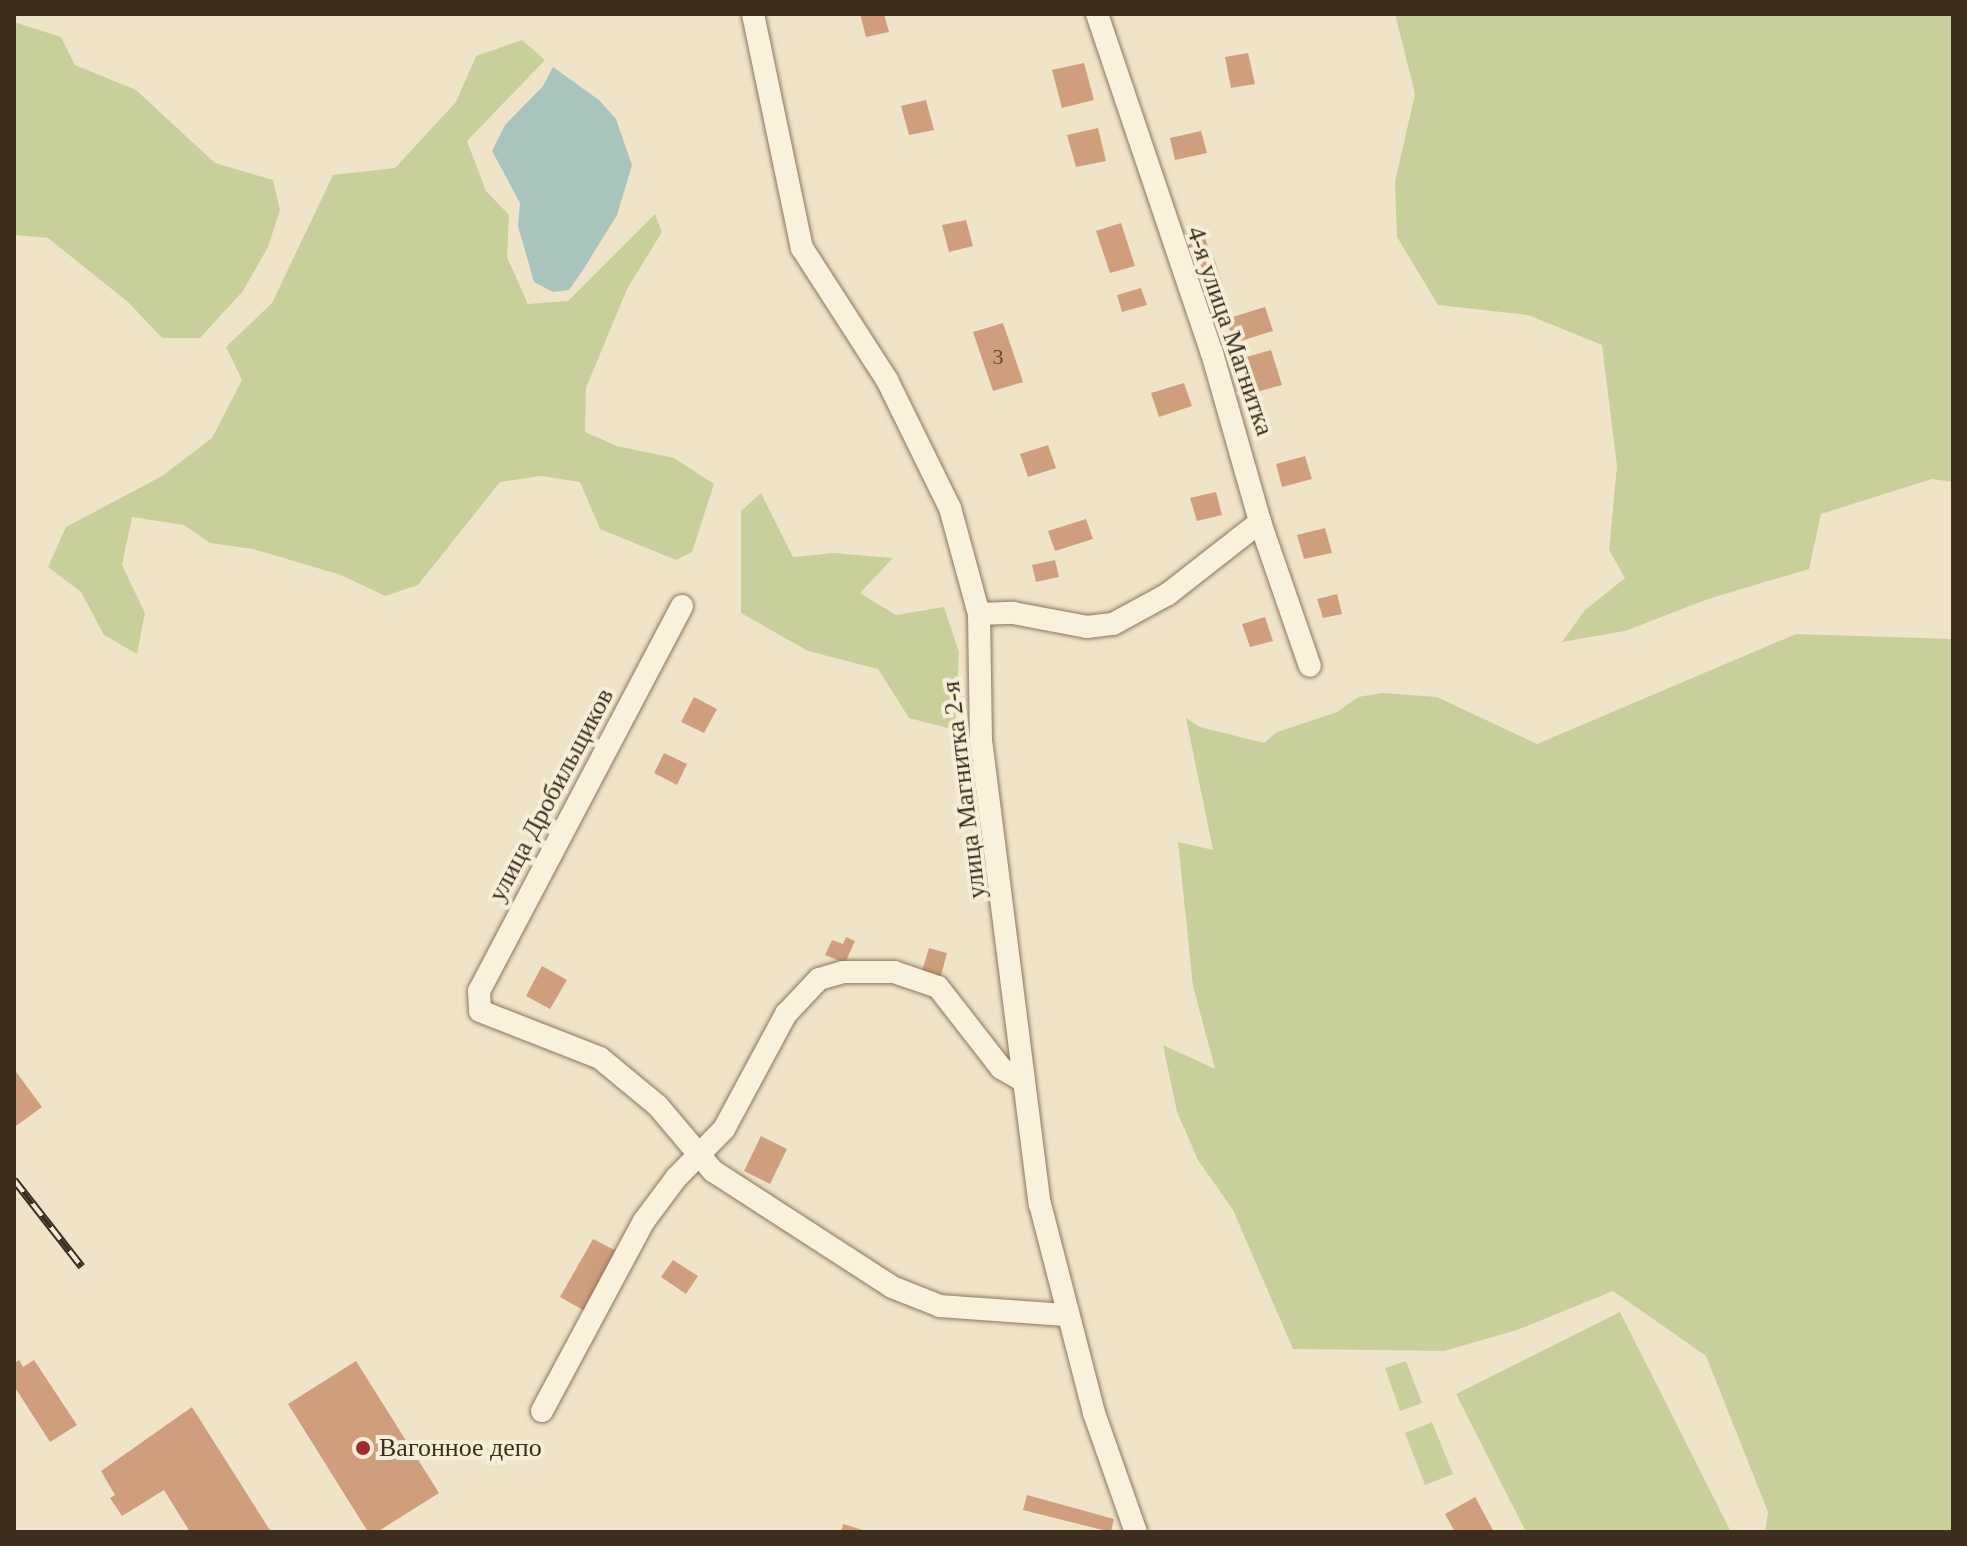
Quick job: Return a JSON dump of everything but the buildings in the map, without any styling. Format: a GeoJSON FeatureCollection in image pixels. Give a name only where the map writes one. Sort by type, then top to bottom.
{"type":"FeatureCollection","features":[{"type":"Feature","properties":{"kind":"street","name":"улица Магнитка 2-я"},"geometry":{"type":"LineString","coordinates":[[753,14],[802,248],[887,380],[950,508],[979,614],[981,740],[1007,917],[1022,1080],[1040,1204],[1065,1315],[1136,1532]]}},
{"type":"Feature","properties":{"kind":"street","name":"4-я улица Магнитка"},"geometry":{"type":"LineString","coordinates":[[1097,14],[1212,353],[1260,522],[1310,666]]}},
{"type":"Feature","properties":{"kind":"street"},"geometry":{"type":"LineString","coordinates":[[979,614],[1013,613],[1087,627],[1113,624],[1168,594],[1260,522]]}},
{"type":"Feature","properties":{"kind":"street","name":"улица Дробильщиков"},"geometry":{"type":"LineString","coordinates":[[682,606],[479,991],[480,1011],[600,1058],[658,1106],[699,1153]]}},
{"type":"Feature","properties":{"kind":"street"},"geometry":{"type":"LineString","coordinates":[[542,1411],[644,1221],[699,1153],[724,1129],[803,993],[819,979],[843,972],[894,972],[938,987],[1001,1068],[1022,1080]]}},
{"type":"Feature","properties":{"kind":"street"},"geometry":{"type":"LineString","coordinates":[[699,1153],[732,1186],[914,1297],[967,1310],[1065,1315]]}},
{"type":"Feature","properties":{"kind":"green space"},"geometry":{"type":"Polygon","coordinates":[[[1395,14],[1953,14],[1953,482],[1932,479],[1821,514],[1809,569],[1708,599],[1625,631],[1562,642],[1584,611],[1625,578],[1609,550],[1617,466],[1602,345],[1528,315],[1438,305],[1397,237],[1395,182],[1415,94],[1395,14]]]}},
{"type":"Feature","properties":{"kind":"green space"},"geometry":{"type":"Polygon","coordinates":[[[14,22],[61,37],[75,65],[136,90],[215,163],[273,180],[280,210],[268,247],[243,291],[200,338],[162,338],[128,302],[48,238],[14,235],[14,22]]]}},
{"type":"Feature","properties":{"kind":"green space"},"geometry":{"type":"Polygon","coordinates":[[[522,40],[545,60],[467,141],[486,191],[509,215],[507,257],[528,304],[568,301],[655,214],[662,232],[627,289],[586,388],[585,432],[617,446],[674,458],[714,484],[692,552],[676,560],[600,529],[580,482],[541,476],[500,482],[418,585],[385,596],[341,575],[253,549],[210,543],[184,525],[132,517],[122,565],[145,613],[137,654],[104,635],[81,592],[48,567],[66,527],[162,476],[212,438],[242,380],[226,347],[272,303],[333,175],[395,168],[456,102],[476,56],[522,40]]]}},
{"type":"Feature","properties":{"kind":"green space"},"geometry":{"type":"Polygon","coordinates":[[[761,493],[793,557],[834,553],[893,558],[860,593],[896,615],[944,607],[959,652],[955,730],[909,718],[878,669],[808,651],[741,613],[741,511],[761,493]]]}},
{"type":"Feature","properties":{"kind":"green space"},"geometry":{"type":"Polygon","coordinates":[[[1796,634],[1953,639],[1953,1532],[1765,1532],[1768,1512],[1706,1356],[1613,1291],[1517,1330],[1444,1351],[1293,1349],[1233,1210],[1198,1160],[1177,1112],[1163,1045],[1215,1069],[1193,986],[1178,842],[1213,850],[1186,718],[1200,727],[1264,743],[1277,732],[1337,712],[1358,697],[1382,693],[1437,697],[1537,744],[1796,634]]]}},
{"type":"Feature","properties":{"kind":"green space"},"geometry":{"type":"Polygon","coordinates":[[[1620,1312],[1731,1532],[1526,1532],[1456,1394],[1620,1312]]]}},
{"type":"Feature","properties":{"kind":"green space"},"geometry":{"type":"Polygon","coordinates":[[[1406,1361],[1422,1403],[1400,1411],[1385,1368],[1406,1361]]]}},
{"type":"Feature","properties":{"kind":"green space"},"geometry":{"type":"Polygon","coordinates":[[[1432,1422],[1453,1474],[1425,1485],[1405,1433],[1432,1422]]]}},
{"type":"Feature","properties":{"kind":"water"},"geometry":{"type":"Polygon","coordinates":[[[553,67],[599,100],[616,119],[632,165],[617,215],[583,270],[569,290],[553,292],[534,282],[518,226],[520,203],[492,151],[505,125],[543,86],[553,67]]]}},
{"type":"Feature","properties":{"kind":"railway"},"geometry":{"type":"LineString","coordinates":[[14,1180],[82,1267]]}},
{"type":"Feature","properties":{"kind":"place","name":"Вагонное депо"},"geometry":{"type":"Point","coordinates":[363,1448]}}]}
